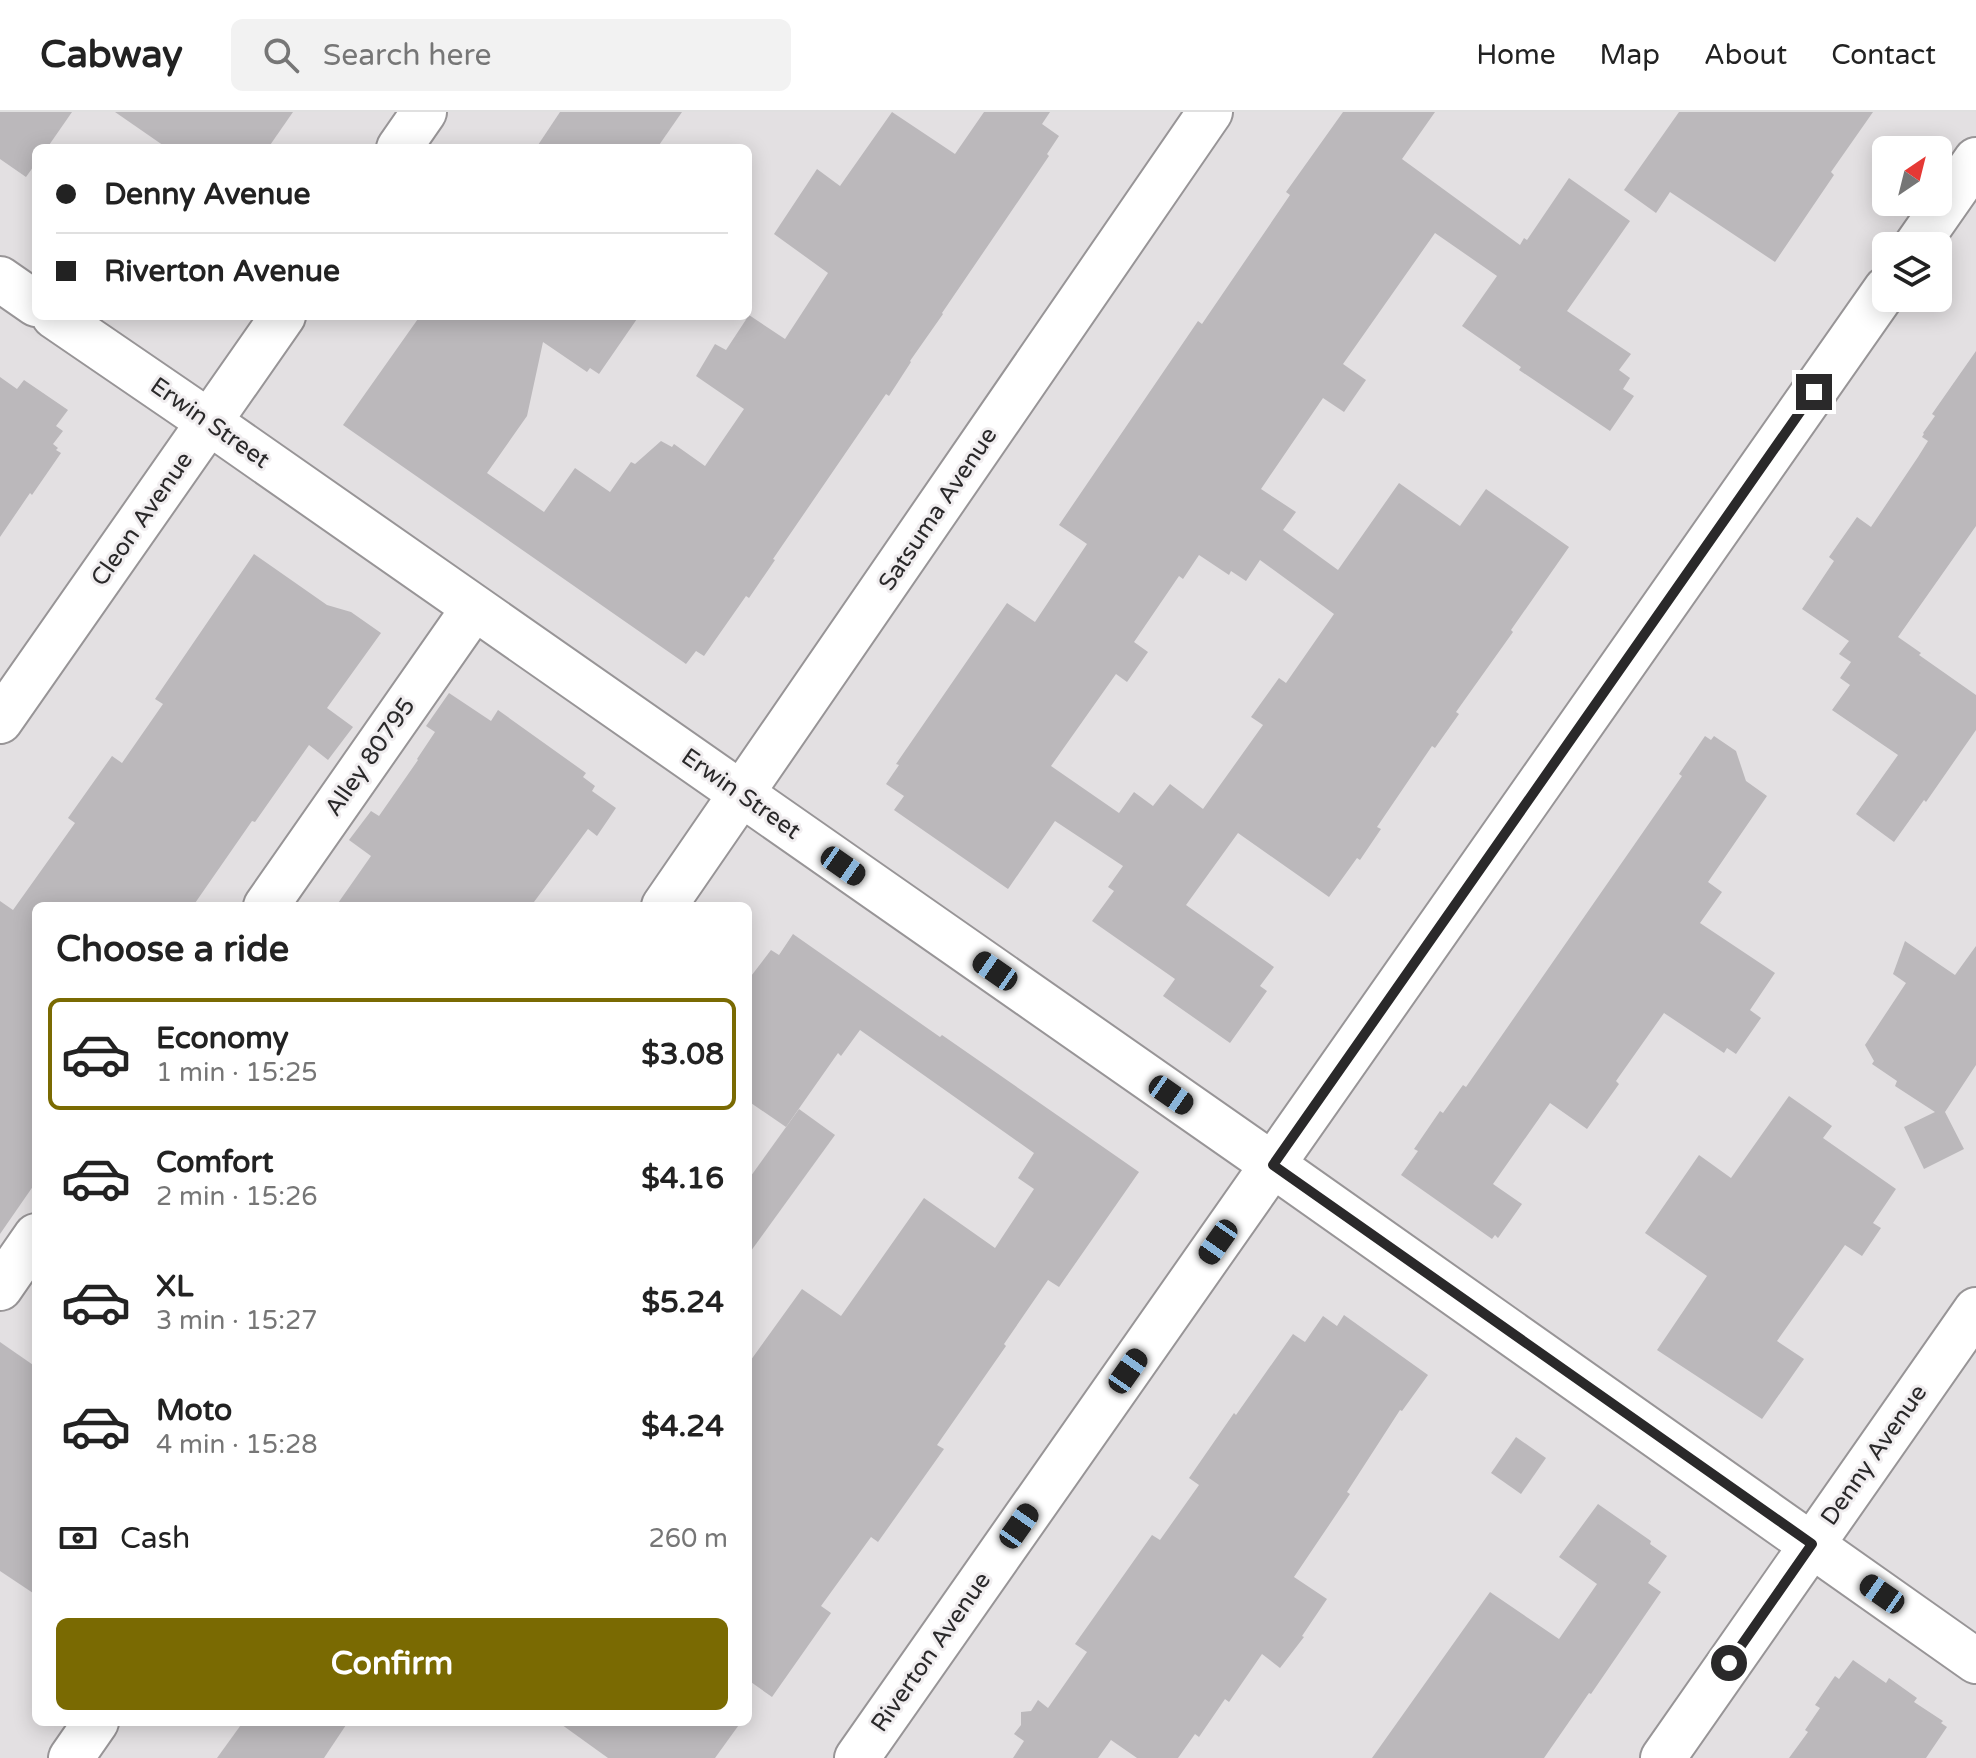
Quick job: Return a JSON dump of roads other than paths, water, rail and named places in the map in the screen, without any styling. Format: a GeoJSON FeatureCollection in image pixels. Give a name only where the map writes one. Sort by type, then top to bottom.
{"type":"FeatureCollection","features":[{"type":"Feature","properties":{"kind":"street"},"geometry":{"type":"LineString","coordinates":[[402,144],[424,112]]}},
{"type":"Feature","properties":{"kind":"street","name":"Satsuma Avenue"},"geometry":{"type":"LineString","coordinates":[[667,902],[1210,112]]}},
{"type":"Feature","properties":{"kind":"street"},"geometry":{"type":"LineString","coordinates":[[1926,232],[1976,160]]}},
{"type":"Feature","properties":{"kind":"street"},"geometry":{"type":"LineString","coordinates":[[0,279],[32,301]]}},
{"type":"Feature","properties":{"kind":"street","name":"Riverton Avenue"},"geometry":{"type":"LineString","coordinates":[[857,1758],[1872,309]]}},
{"type":"Feature","properties":{"kind":"street","name":"Erwin Street"},"geometry":{"type":"LineString","coordinates":[[60,320],[1273,1165],[1976,1661]]}},
{"type":"Feature","properties":{"kind":"street","name":"Cleon Avenue"},"geometry":{"type":"LineString","coordinates":[[0,721],[280,320]]}},
{"type":"Feature","properties":{"kind":"street","name":"Alley 80795"},"geometry":{"type":"LineString","coordinates":[[269,902],[474,608]]}},
{"type":"Feature","properties":{"kind":"street"},"geometry":{"type":"LineString","coordinates":[[0,1288],[32,1242]]}},
{"type":"Feature","properties":{"kind":"street","name":"Denny Avenue"},"geometry":{"type":"LineString","coordinates":[[1663,1758],[1976,1310]]}},
{"type":"Feature","properties":{"kind":"street"},"geometry":{"type":"LineString","coordinates":[[71,1758],[93,1726]]}}]}
